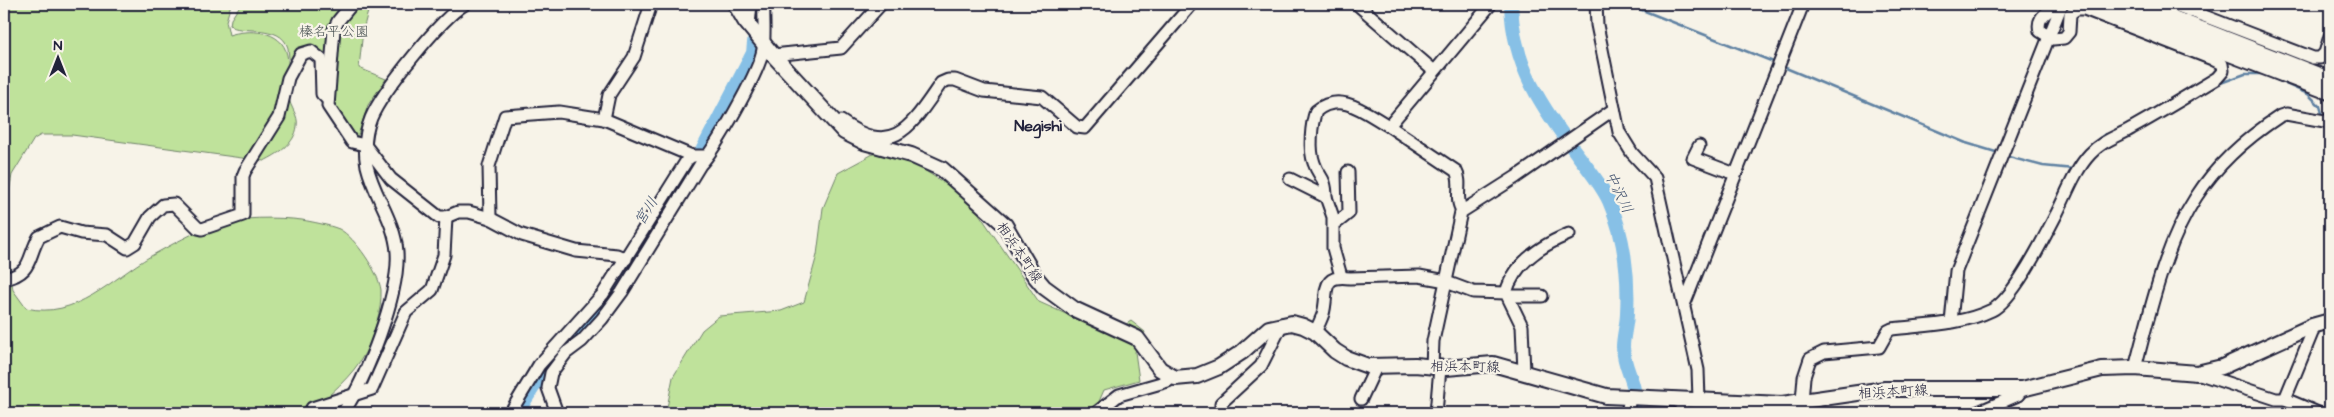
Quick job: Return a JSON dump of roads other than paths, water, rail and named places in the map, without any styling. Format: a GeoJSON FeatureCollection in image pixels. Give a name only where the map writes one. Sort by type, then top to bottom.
{"type":"FeatureCollection","features":[{"type":"Feature","properties":{"kind":"highway"},"geometry":{"type":"LineString","coordinates":[[2101,4],[2214,53],[2330,92]]}},
{"type":"Feature","properties":{"kind":"highway"},"geometry":{"type":"LineString","coordinates":[[2136,4],[2330,80]]}},
{"type":"Feature","properties":{"kind":"main road","name":"相浜本町線"},"geometry":{"type":"LineString","coordinates":[[735,4],[773,55],[835,123],[857,140],[911,155],[942,168],[1005,225],[1034,275],[1044,288],[1074,309],[1137,338],[1160,369],[1171,376]]}},
{"type":"Feature","properties":{"kind":"main road","name":"相浜本町線"},"geometry":{"type":"LineString","coordinates":[[1282,324],[1298,324],[1315,332],[1335,351],[1346,358],[1376,367],[1415,365],[1436,367],[1493,364],[1590,393],[1634,398],[1698,399],[1782,404],[1802,408],[1886,389],[2022,390],[2102,369],[2136,368],[2197,373],[2222,367],[2312,326],[2330,321]]}},
{"type":"Feature","properties":{"kind":"main road"},"geometry":{"type":"LineString","coordinates":[[1171,376],[1197,376],[1219,367],[1242,352],[1265,331],[1282,324]]}},
{"type":"Feature","properties":{"kind":"street"},"geometry":{"type":"LineString","coordinates":[[352,4],[334,29],[328,100],[332,113],[352,142],[365,145],[391,179],[439,217],[446,218],[458,212],[469,212],[490,218],[522,235],[576,251],[634,256]]}},
{"type":"Feature","properties":{"kind":"street"},"geometry":{"type":"LineString","coordinates":[[344,413],[354,395],[396,286],[397,262],[394,236],[371,178],[365,145],[371,118],[384,96],[437,29],[465,4]]}},
{"type":"Feature","properties":{"kind":"street"},"geometry":{"type":"LineString","coordinates":[[604,120],[609,95],[634,57],[651,4]]}},
{"type":"Feature","properties":{"kind":"street"},"geometry":{"type":"LineString","coordinates":[[510,413],[634,256],[699,156],[739,102],[762,54],[756,34],[751,4]]}},
{"type":"Feature","properties":{"kind":"street"},"geometry":{"type":"LineString","coordinates":[[756,34],[764,4]]}},
{"type":"Feature","properties":{"kind":"street"},"geometry":{"type":"LineString","coordinates":[[773,55],[841,48],[881,4]]}},
{"type":"Feature","properties":{"kind":"street"},"geometry":{"type":"LineString","coordinates":[[835,123],[840,121],[858,132],[871,136],[887,138],[896,136],[927,106],[941,83],[952,80],[984,91],[1042,97],[1077,127],[1085,128],[1192,4]]}},
{"type":"Feature","properties":{"kind":"street"},"geometry":{"type":"LineString","coordinates":[[1356,4],[1434,71]]}},
{"type":"Feature","properties":{"kind":"street"},"geometry":{"type":"LineString","coordinates":[[1390,126],[1490,4]]}},
{"type":"Feature","properties":{"kind":"street"},"geometry":{"type":"LineString","coordinates":[[1596,4],[1597,25],[1622,140],[1655,178],[1698,370],[1698,399]]}},
{"type":"Feature","properties":{"kind":"street"},"geometry":{"type":"LineString","coordinates":[[1684,305],[1803,4]]}},
{"type":"Feature","properties":{"kind":"street"},"geometry":{"type":"LineString","coordinates":[[1802,408],[1804,377],[1810,359],[1824,352],[1879,347],[1888,331],[1892,329],[1950,322],[1993,310],[2011,291],[2042,241],[2081,166],[2089,155],[2110,137],[2130,129],[2220,76],[2223,70],[2222,64],[2214,53],[2084,9],[2076,9],[2070,14],[2069,32],[2064,38],[2049,38],[2040,31],[2039,23],[2042,16],[2050,10],[2052,4]]}},
{"type":"Feature","properties":{"kind":"street"},"geometry":{"type":"LineString","coordinates":[[1950,322],[1956,271],[2062,4]]}},
{"type":"Feature","properties":{"kind":"street"},"geometry":{"type":"LineString","coordinates":[[2173,4],[2312,58],[2320,58],[2325,53],[2330,36]]}},
{"type":"Feature","properties":{"kind":"street"},"geometry":{"type":"LineString","coordinates":[[4,279],[24,271],[39,237],[60,227],[81,233],[107,235],[127,248],[135,243],[150,217],[163,205],[174,204],[198,228],[202,229],[243,215],[243,176],[279,117],[288,78],[301,54],[311,51],[321,58],[322,94],[328,100]]}},
{"type":"Feature","properties":{"kind":"street"},"geometry":{"type":"LineString","coordinates":[[1341,276],[1339,262],[1333,248],[1334,222],[1326,197],[1324,179],[1314,163],[1313,118],[1316,110],[1336,102],[1346,102],[1390,126],[1456,171],[1459,180],[1459,204],[1462,210],[1433,341],[1436,367],[1436,413]]}},
{"type":"Feature","properties":{"kind":"street"},"geometry":{"type":"LineString","coordinates":[[1462,210],[1516,177],[1614,109]]}},
{"type":"Feature","properties":{"kind":"street"},"geometry":{"type":"LineString","coordinates":[[490,218],[489,166],[505,116],[559,112],[604,120],[699,156]]}},
{"type":"Feature","properties":{"kind":"street"},"geometry":{"type":"LineString","coordinates":[[2136,368],[2164,266],[2187,212],[2214,172],[2236,149],[2280,116],[2286,114],[2330,122]]}},
{"type":"Feature","properties":{"kind":"street"},"geometry":{"type":"LineString","coordinates":[[1698,146],[1693,158],[1735,174]]}},
{"type":"Feature","properties":{"kind":"street"},"geometry":{"type":"LineString","coordinates":[[1334,222],[1339,221],[1349,213],[1348,172]]}},
{"type":"Feature","properties":{"kind":"street"},"geometry":{"type":"LineString","coordinates":[[1290,179],[1326,197]]}},
{"type":"Feature","properties":{"kind":"street"},"geometry":{"type":"LineString","coordinates":[[309,413],[312,408],[372,389],[406,312],[432,290],[444,255],[446,218]]}},
{"type":"Feature","properties":{"kind":"street"},"geometry":{"type":"LineString","coordinates":[[1524,372],[1522,326],[1507,294],[1518,269],[1536,251],[1568,234]]}},
{"type":"Feature","properties":{"kind":"street"},"geometry":{"type":"LineString","coordinates":[[1315,332],[1323,313],[1327,285],[1331,280],[1341,276],[1350,278],[1419,276],[1446,282],[1473,292],[1542,296]]}},
{"type":"Feature","properties":{"kind":"street"},"geometry":{"type":"LineString","coordinates":[[1220,413],[1222,403],[1261,366],[1282,324]]}},
{"type":"Feature","properties":{"kind":"street"},"geometry":{"type":"LineString","coordinates":[[2285,399],[2312,333],[2312,326]]}},
{"type":"Feature","properties":{"kind":"street"},"geometry":{"type":"LineString","coordinates":[[1361,399],[1376,367]]}},
{"type":"Feature","properties":{"kind":"street"},"geometry":{"type":"LineString","coordinates":[[546,369],[548,388],[557,413]]}},
{"type":"Feature","properties":{"kind":"street"},"geometry":{"type":"LineString","coordinates":[[2197,373],[2276,399],[2285,399],[2318,413]]}},
{"type":"Feature","properties":{"kind":"street"},"geometry":{"type":"LineString","coordinates":[[1096,413],[1119,395],[1168,381],[1171,376]]}},
{"type":"Feature","properties":{"kind":"street"},"geometry":{"type":"LineString","coordinates":[[1976,413],[2018,395],[2022,390]]}},
{"type":"Feature","properties":{"kind":"street"},"geometry":{"type":"LineString","coordinates":[[1627,413],[1634,398]]}},
{"type":"Feature","properties":{"kind":"street"},"geometry":{"type":"LineString","coordinates":[[1680,399],[1682,413]]}},
{"type":"Feature","properties":{"kind":"waterway","name":"宮川"},"geometry":{"type":"LineString","coordinates":[[517,413],[541,375],[615,290],[650,236],[681,182],[694,166],[753,53],[758,4]]}},
{"type":"Feature","properties":{"kind":"waterway","name":"中沢川"},"geometry":{"type":"LineString","coordinates":[[1511,4],[1517,47],[1531,84],[1552,119],[1602,189],[1614,214],[1622,242],[1626,270],[1627,317],[1623,347],[1635,393],[1633,413]]}},
{"type":"Feature","properties":{"kind":"waterway"},"geometry":{"type":"LineString","coordinates":[[1627,4],[1776,63]]}},
{"type":"Feature","properties":{"kind":"waterway"},"geometry":{"type":"LineString","coordinates":[[1781,66],[1966,143],[1999,153]]}},
{"type":"Feature","properties":{"kind":"waterway"},"geometry":{"type":"LineString","coordinates":[[2218,84],[2245,74],[2264,74],[2308,94],[2320,106],[2323,117]]}},
{"type":"Feature","properties":{"kind":"waterway"},"geometry":{"type":"LineString","coordinates":[[2326,129],[2330,135]]}},
{"type":"Feature","properties":{"kind":"waterway"},"geometry":{"type":"LineString","coordinates":[[2087,149],[2105,134]]}},
{"type":"Feature","properties":{"kind":"waterway"},"geometry":{"type":"LineString","coordinates":[[2005,156],[2043,166],[2074,169]]}},
{"type":"Feature","properties":{"kind":"district","name":"Negishi"},"geometry":{"type":"Point","coordinates":[1038,125]}},
{"type":"Feature","properties":{"kind":"park label","name":"榛名平公園"},"geometry":{"type":"Point","coordinates":[334,31]}}]}
